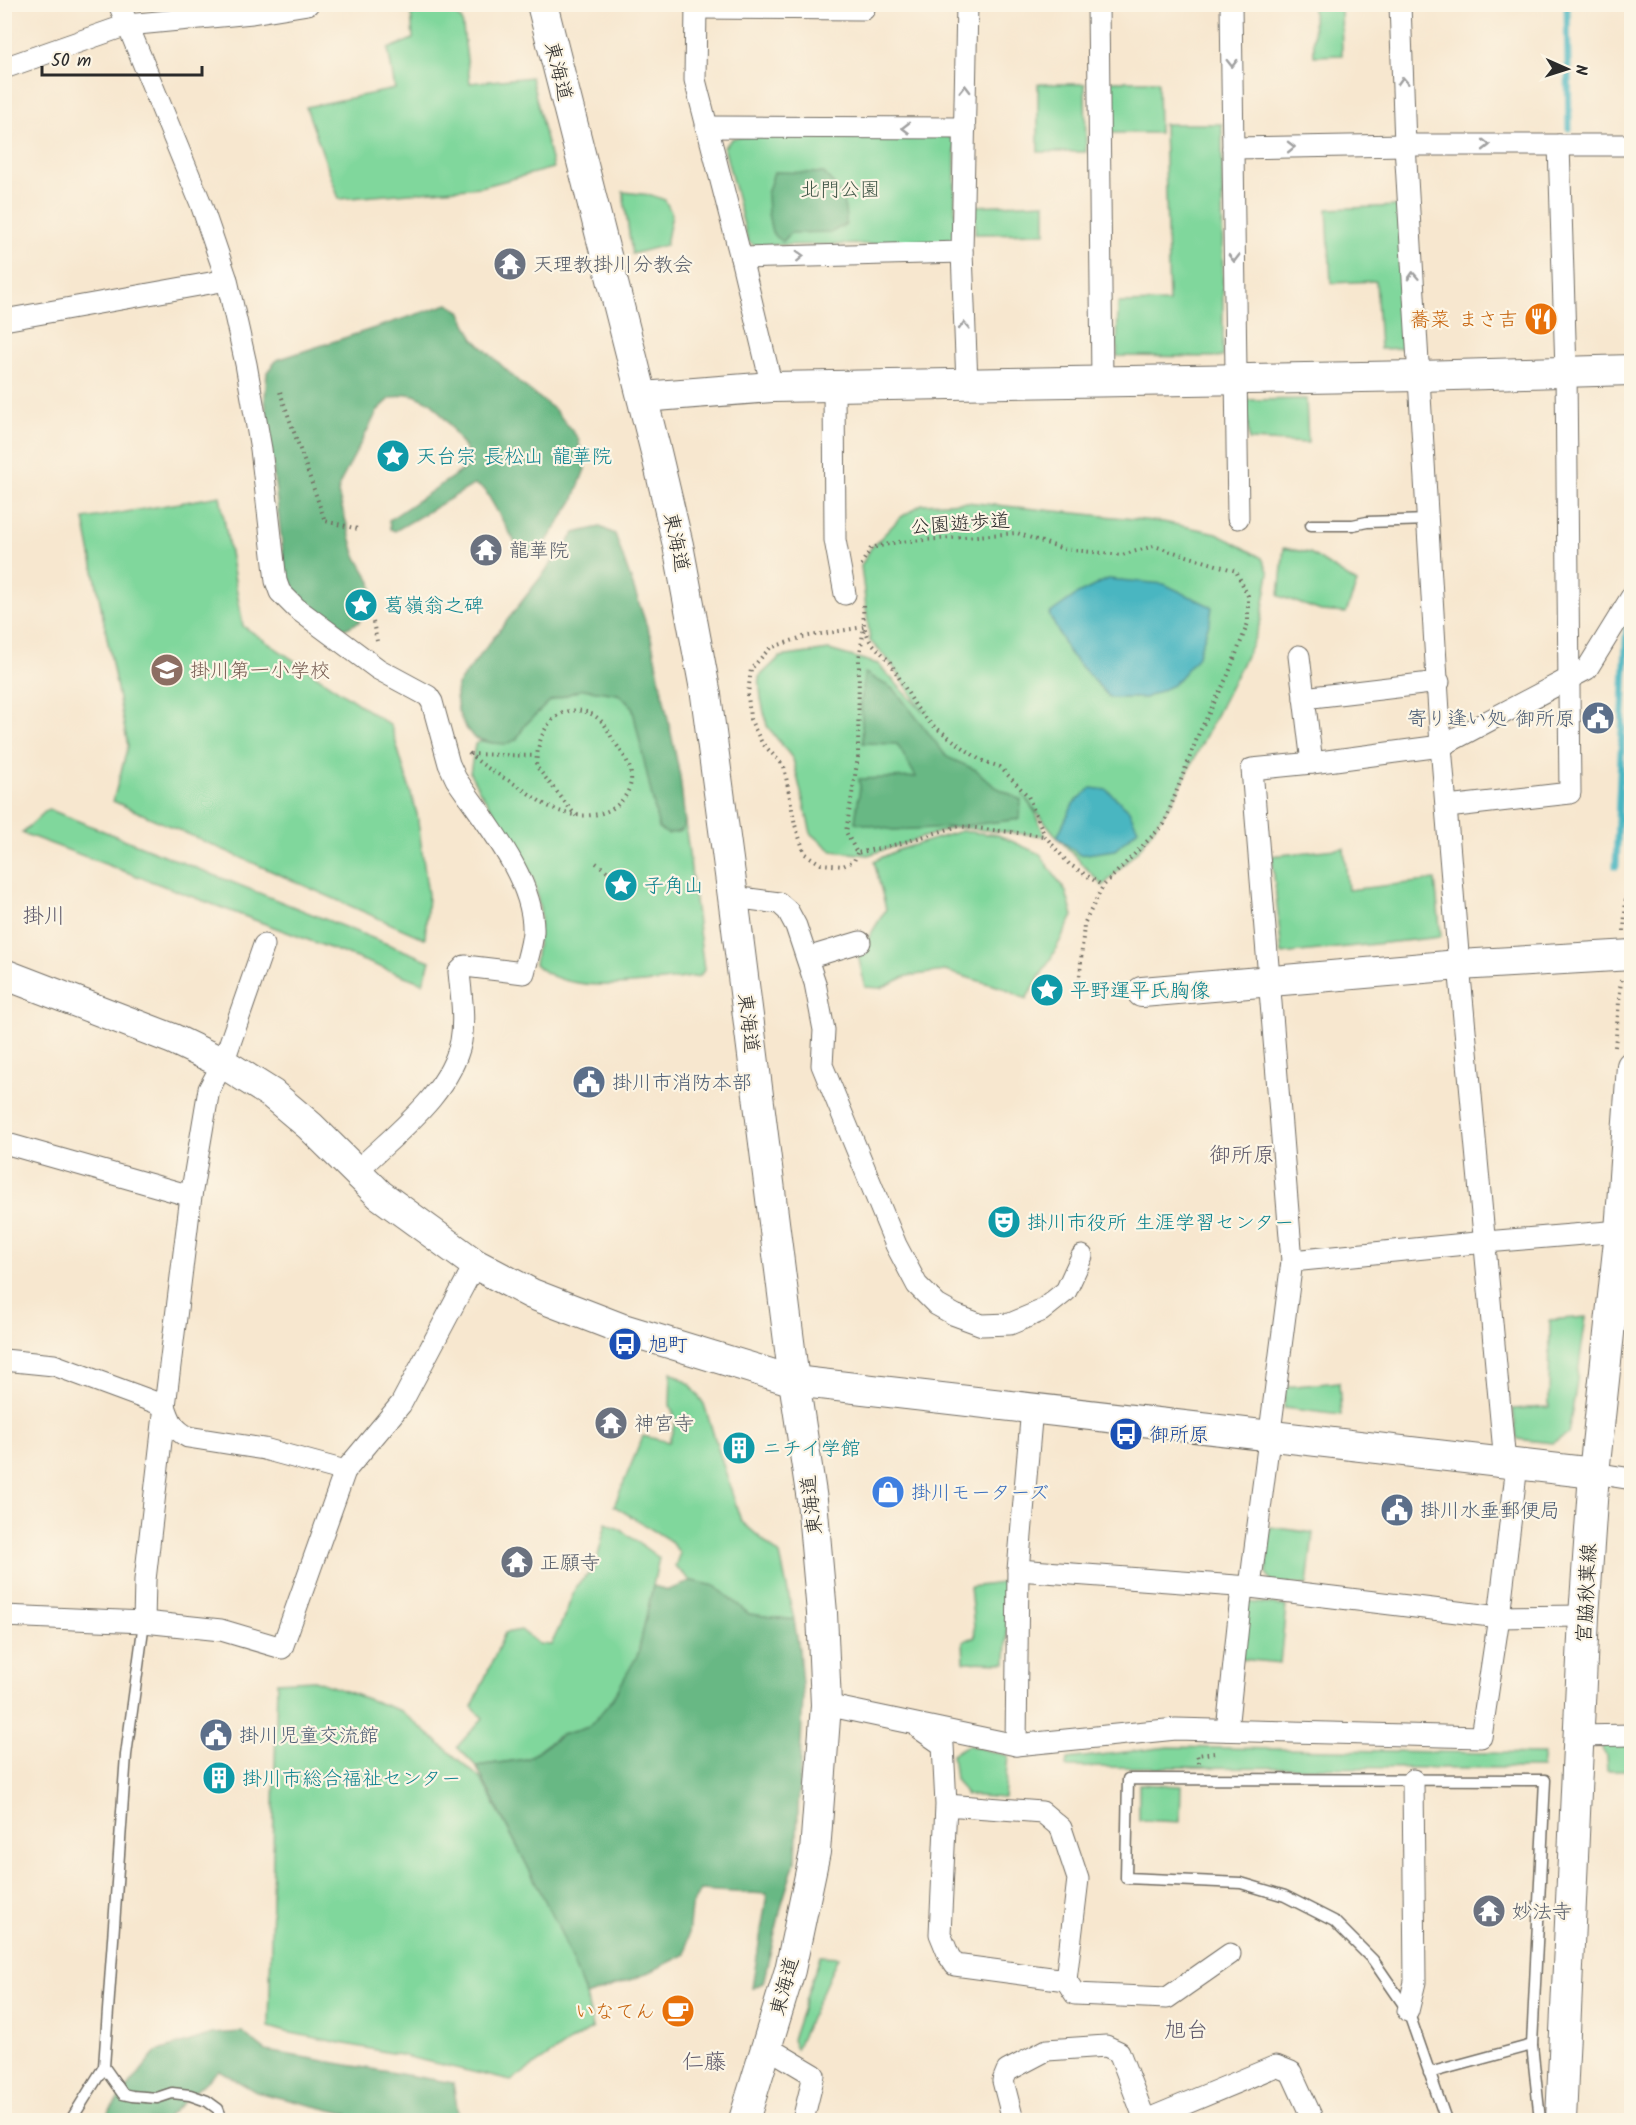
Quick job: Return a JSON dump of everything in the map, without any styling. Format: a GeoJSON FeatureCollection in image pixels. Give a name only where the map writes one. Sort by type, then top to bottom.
{"type":"FeatureCollection","features":[{"type":"Feature","properties":{"kind":"street"},"geometry":{"type":"LineString","coordinates":[[118,4],[201,204],[226,280],[250,387],[261,449],[276,581],[280,592],[296,608],[378,669],[428,696],[432,702],[449,764],[456,779],[515,869],[530,909],[532,932],[524,973],[465,966],[459,972],[463,1016],[461,1039],[455,1060],[434,1097],[357,1172]]}},
{"type":"Feature","properties":{"kind":"street"},"geometry":{"type":"LineString","coordinates":[[4,68],[127,25],[252,13],[308,4]]}},
{"type":"Feature","properties":{"kind":"street","name":"東海道"},"geometry":{"type":"LineString","coordinates":[[542,4],[643,397],[678,545],[706,695],[734,897],[794,1380],[812,1500],[822,1613],[826,1705],[815,1852],[790,1970],[744,2121]]}},
{"type":"Feature","properties":{"kind":"street"},"geometry":{"type":"LineString","coordinates":[[967,4],[962,252],[967,384]]}},
{"type":"Feature","properties":{"kind":"street"},"geometry":{"type":"LineString","coordinates":[[1098,4],[1102,382]]}},
{"type":"Feature","properties":{"kind":"street"},"geometry":{"type":"LineString","coordinates":[[1231,4],[1239,518]]}},
{"type":"Feature","properties":{"kind":"street"},"geometry":{"type":"LineString","coordinates":[[826,1705],[1016,1745],[1176,1728],[1481,1737],[1499,1617],[1511,1464],[1486,1242],[1459,965],[1441,746],[1400,4]]}},
{"type":"Feature","properties":{"kind":"street"},"geometry":{"type":"LineString","coordinates":[[772,387],[695,80],[696,6],[864,9]]}},
{"type":"Feature","properties":{"kind":"street"},"geometry":{"type":"LineString","coordinates":[[706,128],[965,128]]}},
{"type":"Feature","properties":{"kind":"street"},"geometry":{"type":"LineString","coordinates":[[1447,807],[1570,794],[1566,372],[1559,145]]}},
{"type":"Feature","properties":{"kind":"street"},"geometry":{"type":"LineString","coordinates":[[1233,148],[1632,145]]}},
{"type":"Feature","properties":{"kind":"street"},"geometry":{"type":"LineString","coordinates":[[741,258],[962,252]]}},
{"type":"Feature","properties":{"kind":"street"},"geometry":{"type":"LineString","coordinates":[[4,320],[226,280]]}},
{"type":"Feature","properties":{"kind":"street"},"geometry":{"type":"LineString","coordinates":[[643,397],[772,387],[1236,380],[1632,369]]}},
{"type":"Feature","properties":{"kind":"street"},"geometry":{"type":"LineString","coordinates":[[834,386],[835,540],[854,596]]}},
{"type":"Feature","properties":{"kind":"street"},"geometry":{"type":"LineString","coordinates":[[1227,1730],[1246,1587],[1270,1435],[1292,1261],[1252,769],[1441,746],[1587,669],[1632,596]]}},
{"type":"Feature","properties":{"kind":"street"},"geometry":{"type":"LineString","coordinates":[[1299,656],[1312,763]]}},
{"type":"Feature","properties":{"kind":"street"},"geometry":{"type":"LineString","coordinates":[[1304,698],[1439,682]]}},
{"type":"Feature","properties":{"kind":"street"},"geometry":{"type":"LineString","coordinates":[[734,897],[779,903],[788,911],[796,926],[815,983],[824,1030],[822,1065],[896,1245],[917,1285],[937,1305],[955,1315],[982,1324],[1010,1324],[1041,1311],[1066,1291],[1082,1256]]}},
{"type":"Feature","properties":{"kind":"street"},"geometry":{"type":"LineString","coordinates":[[807,958],[860,942]]}},
{"type":"Feature","properties":{"kind":"street"},"geometry":{"type":"LineString","coordinates":[[144,1622],[145,1580],[165,1406],[191,1196],[209,1089],[223,1064],[264,945]]}},
{"type":"Feature","properties":{"kind":"street"},"geometry":{"type":"LineString","coordinates":[[1142,992],[1625,952]]}},
{"type":"Feature","properties":{"kind":"street"},"geometry":{"type":"LineString","coordinates":[[4,974],[173,1039],[223,1064],[272,1094],[310,1126],[380,1195],[475,1264],[532,1294],[620,1328],[794,1380],[1632,1479]]}},
{"type":"Feature","properties":{"kind":"street","name":"宮脇秋葉線"},"geometry":{"type":"LineString","coordinates":[[1561,2121],[1584,1616],[1594,1473],[1626,1232],[1632,1066]]}},
{"type":"Feature","properties":{"kind":"street"},"geometry":{"type":"LineString","coordinates":[[4,1143],[191,1196]]}},
{"type":"Feature","properties":{"kind":"street"},"geometry":{"type":"LineString","coordinates":[[1292,1261],[1486,1242],[1626,1232]]}},
{"type":"Feature","properties":{"kind":"street"},"geometry":{"type":"LineString","coordinates":[[4,1616],[144,1622],[221,1630],[282,1648],[345,1471],[401,1404],[475,1264]]}},
{"type":"Feature","properties":{"kind":"street"},"geometry":{"type":"LineString","coordinates":[[4,1360],[54,1365],[165,1406],[172,1425],[188,1437],[264,1449],[345,1471]]}},
{"type":"Feature","properties":{"kind":"street"},"geometry":{"type":"LineString","coordinates":[[1016,1745],[1018,1570],[1032,1408]]}},
{"type":"Feature","properties":{"kind":"street"},"geometry":{"type":"LineString","coordinates":[[1018,1570],[1246,1587],[1499,1617],[1584,1616]]}},
{"type":"Feature","properties":{"kind":"street"},"geometry":{"type":"LineString","coordinates":[[912,1724],[943,1745],[946,1805],[940,1934],[949,1956],[955,1965],[1066,1980]]}},
{"type":"Feature","properties":{"kind":"street"},"geometry":{"type":"LineString","coordinates":[[1579,1736],[1632,1735]]}},
{"type":"Feature","properties":{"kind":"street"},"geometry":{"type":"LineString","coordinates":[[1408,2011],[1415,1982],[1413,1780]]}},
{"type":"Feature","properties":{"kind":"street"},"geometry":{"type":"LineString","coordinates":[[946,1805],[1042,1812],[1061,1828],[1078,1879],[1066,1980],[1075,1994],[1167,1998],[1230,1953]]}},
{"type":"Feature","properties":{"kind":"street"},"geometry":{"type":"LineString","coordinates":[[767,2046],[814,2075],[802,2121]]}},
{"type":"Feature","properties":{"kind":"street"},"geometry":{"type":"LineString","coordinates":[[1013,2121],[1003,2082],[1007,2072],[1047,2050],[1106,2046],[1119,2052],[1146,2121],[1276,2066],[1291,2072],[1313,2121]]}},
{"type":"Feature","properties":{"kind":"lane"},"geometry":{"type":"LineString","coordinates":[[1311,525],[1343,526],[1366,522],[1429,520]]}},
{"type":"Feature","properties":{"kind":"lane"},"geometry":{"type":"LineString","coordinates":[[71,2121],[104,2067],[126,1755],[144,1622]]}},
{"type":"Feature","properties":{"kind":"lane"},"geometry":{"type":"LineString","coordinates":[[1446,2121],[1408,2011],[1373,1960],[1334,1921],[1285,1896],[1241,1883],[1126,1878],[1128,1779],[1545,1780],[1532,2045],[1540,2121]]}},
{"type":"Feature","properties":{"kind":"lane"},"geometry":{"type":"LineString","coordinates":[[1429,2073],[1532,2045]]}},
{"type":"Feature","properties":{"kind":"lane"},"geometry":{"type":"LineString","coordinates":[[104,2067],[123,2094],[157,2098],[172,2093],[190,2095],[207,2101],[218,2109],[222,2121]]}},
{"type":"Feature","properties":{"kind":"path"},"geometry":{"type":"LineString","coordinates":[[280,392],[325,521],[358,529]]}},
{"type":"Feature","properties":{"kind":"path","name":"公園遊歩道"},"geometry":{"type":"LineString","coordinates":[[861,576],[861,566],[871,548],[898,542],[1017,533],[1063,549],[1122,555],[1154,546],[1236,571],[1248,596],[1248,623],[1228,675],[1199,734],[1164,824],[1103,886],[1084,924],[1079,986],[1142,992]]}},
{"type":"Feature","properties":{"kind":"path"},"geometry":{"type":"LineString","coordinates":[[854,596],[870,641],[890,662],[916,707],[931,724],[980,760],[1000,767],[1028,796],[1046,836],[1069,864],[1103,886]]}},
{"type":"Feature","properties":{"kind":"path"},"geometry":{"type":"LineString","coordinates":[[864,627],[859,659],[858,757],[846,832],[856,853],[854,861],[843,866],[821,864],[805,854],[795,825],[784,766],[762,743],[750,719],[748,694],[751,669],[770,648],[803,637],[864,627]]}},
{"type":"Feature","properties":{"kind":"path"},"geometry":{"type":"LineString","coordinates":[[464,747],[480,765],[552,808],[576,816],[600,815],[614,807],[624,796],[630,784],[630,769],[606,726],[588,712],[566,711],[547,725],[536,756],[536,766],[576,816]]}},
{"type":"Feature","properties":{"kind":"path"},"geometry":{"type":"LineString","coordinates":[[469,754],[536,756]]}},
{"type":"Feature","properties":{"kind":"path"},"geometry":{"type":"LineString","coordinates":[[1620,992],[1625,952],[1632,791]]}},
{"type":"Feature","properties":{"kind":"path"},"geometry":{"type":"LineString","coordinates":[[856,853],[898,844],[959,826],[1046,836]]}},
{"type":"Feature","properties":{"kind":"path"},"geometry":{"type":"LineString","coordinates":[[596,863],[615,877]]}},
{"type":"Feature","properties":{"kind":"path"},"geometry":{"type":"LineString","coordinates":[[1202,1779],[1197,1755],[1221,1752]]}},
{"type":"Feature","properties":{"kind":"green space"},"geometry":{"type":"Polygon","coordinates":[[[443,5],[462,20],[470,83],[531,77],[553,168],[481,187],[339,199],[306,107],[395,89],[388,49],[413,39],[411,11],[443,5]]]}},
{"type":"Feature","properties":{"kind":"green space"},"geometry":{"type":"Polygon","coordinates":[[[1313,5],[1341,5],[1342,55],[1314,56],[1313,5]]]}},
{"type":"Feature","properties":{"kind":"green space"},"geometry":{"type":"Polygon","coordinates":[[[1109,81],[1158,81],[1159,133],[1109,133],[1109,81]]]}},
{"type":"Feature","properties":{"kind":"green space"},"geometry":{"type":"Polygon","coordinates":[[[1038,84],[1085,84],[1086,152],[1038,152],[1038,84]]]}},
{"type":"Feature","properties":{"kind":"green space"},"geometry":{"type":"Polygon","coordinates":[[[1164,124],[1222,124],[1223,357],[1117,356],[1118,303],[1169,302],[1164,124]]]}},
{"type":"Feature","properties":{"kind":"green space","name":"北門公園"},"geometry":{"type":"Polygon","coordinates":[[[772,134],[947,134],[955,143],[955,237],[948,244],[754,245],[748,241],[724,147],[733,138],[772,134]]]}},
{"type":"Feature","properties":{"kind":"green space"},"geometry":{"type":"Polygon","coordinates":[[[774,172],[824,173],[841,196],[846,224],[832,232],[790,233],[783,242],[772,233],[768,213],[767,194],[774,172]]]}},
{"type":"Feature","properties":{"kind":"green space"},"geometry":{"type":"Polygon","coordinates":[[[623,192],[651,195],[665,200],[672,214],[666,245],[632,254],[623,192]]]}},
{"type":"Feature","properties":{"kind":"green space"},"geometry":{"type":"Polygon","coordinates":[[[1045,203],[1045,233],[975,234],[975,206],[1045,203]]]}},
{"type":"Feature","properties":{"kind":"green space"},"geometry":{"type":"Polygon","coordinates":[[[1399,206],[1405,348],[1380,349],[1376,281],[1331,283],[1327,209],[1399,206]]]}},
{"type":"Feature","properties":{"kind":"green space"},"geometry":{"type":"Polygon","coordinates":[[[448,304],[460,311],[474,339],[520,383],[555,410],[578,438],[585,469],[573,501],[543,547],[532,552],[520,551],[485,490],[475,484],[395,531],[390,529],[389,520],[470,465],[470,457],[449,424],[432,403],[407,394],[390,399],[378,410],[340,483],[338,493],[355,554],[371,582],[373,596],[359,622],[345,629],[301,598],[289,581],[285,570],[265,399],[267,372],[277,360],[448,304]]]}},
{"type":"Feature","properties":{"kind":"green space"},"geometry":{"type":"Polygon","coordinates":[[[1306,399],[1308,443],[1249,440],[1246,400],[1306,399]]]}},
{"type":"Feature","properties":{"kind":"green space"},"geometry":{"type":"Polygon","coordinates":[[[220,496],[243,626],[391,726],[417,814],[428,895],[425,939],[113,801],[128,746],[84,519],[220,496]]]}},
{"type":"Feature","properties":{"kind":"green space"},"geometry":{"type":"Polygon","coordinates":[[[966,502],[1163,522],[1217,533],[1262,558],[1269,573],[1261,620],[1254,640],[1174,799],[1140,848],[1103,886],[1057,837],[1023,795],[1035,812],[1045,836],[955,827],[868,855],[832,851],[811,833],[793,759],[767,726],[759,677],[780,657],[829,650],[878,664],[923,712],[890,662],[870,641],[861,566],[871,548],[901,517],[922,504],[966,502]]]}},
{"type":"Feature","properties":{"kind":"green space"},"geometry":{"type":"Polygon","coordinates":[[[600,527],[615,534],[651,638],[680,776],[685,823],[681,831],[668,834],[659,829],[632,706],[618,694],[583,689],[550,701],[525,725],[516,740],[506,744],[474,738],[464,725],[458,711],[457,685],[575,533],[600,527]]]}},
{"type":"Feature","properties":{"kind":"green space"},"geometry":{"type":"Polygon","coordinates":[[[1284,548],[1310,553],[1357,583],[1346,613],[1321,611],[1279,596],[1284,548]]]}},
{"type":"Feature","properties":{"kind":"green space"},"geometry":{"type":"Polygon","coordinates":[[[865,673],[895,690],[947,757],[976,770],[994,786],[1021,800],[1020,819],[955,827],[893,830],[855,822],[859,779],[916,777],[897,744],[863,743],[861,702],[865,673]]]}},
{"type":"Feature","properties":{"kind":"green space"},"geometry":{"type":"Polygon","coordinates":[[[583,689],[618,694],[632,706],[642,747],[681,831],[685,823],[704,970],[700,976],[638,984],[590,984],[550,975],[535,964],[541,916],[535,884],[523,855],[470,773],[475,744],[481,741],[493,743],[516,740],[525,725],[550,701],[583,689]]]}},
{"type":"Feature","properties":{"kind":"green space"},"geometry":{"type":"Polygon","coordinates":[[[48,809],[430,961],[423,983],[22,833],[48,809]]]}},
{"type":"Feature","properties":{"kind":"green space"},"geometry":{"type":"Polygon","coordinates":[[[961,831],[998,835],[1040,854],[1066,892],[1073,916],[1026,999],[1000,987],[945,971],[907,976],[881,988],[865,987],[858,955],[886,909],[874,861],[898,850],[961,831]]]}},
{"type":"Feature","properties":{"kind":"green space"},"geometry":{"type":"Polygon","coordinates":[[[1344,848],[1348,890],[1435,880],[1441,937],[1282,954],[1272,856],[1344,848]]]}},
{"type":"Feature","properties":{"kind":"green space"},"geometry":{"type":"Polygon","coordinates":[[[1586,1317],[1568,1434],[1552,1443],[1517,1439],[1513,1409],[1549,1407],[1550,1320],[1586,1317]]]}},
{"type":"Feature","properties":{"kind":"green space"},"geometry":{"type":"Polygon","coordinates":[[[671,1372],[690,1384],[704,1404],[741,1521],[780,1555],[794,1620],[749,1614],[715,1586],[691,1581],[675,1566],[680,1553],[669,1540],[614,1506],[643,1436],[669,1442],[676,1420],[670,1405],[671,1372]]]}},
{"type":"Feature","properties":{"kind":"green space"},"geometry":{"type":"Polygon","coordinates":[[[1339,1382],[1341,1415],[1284,1408],[1285,1387],[1339,1382]]]}},
{"type":"Feature","properties":{"kind":"green space"},"geometry":{"type":"Polygon","coordinates":[[[606,1523],[621,1530],[659,1558],[638,1654],[630,1672],[609,1706],[589,1727],[558,1736],[527,1759],[476,1766],[457,1747],[483,1718],[472,1707],[505,1633],[521,1630],[539,1644],[551,1645],[576,1586],[595,1568],[606,1523]]]}},
{"type":"Feature","properties":{"kind":"green space"},"geometry":{"type":"Polygon","coordinates":[[[1270,1527],[1313,1533],[1307,1585],[1272,1582],[1266,1574],[1270,1527]]]}},
{"type":"Feature","properties":{"kind":"green space"},"geometry":{"type":"Polygon","coordinates":[[[693,1581],[715,1586],[749,1614],[794,1620],[803,1697],[796,1858],[783,1900],[763,1983],[752,1988],[767,1894],[700,1890],[691,1907],[686,1954],[646,1974],[586,1996],[558,1926],[476,1766],[527,1759],[562,1735],[589,1727],[612,1700],[638,1654],[653,1586],[668,1590],[693,1581]]]}},
{"type":"Feature","properties":{"kind":"green space"},"geometry":{"type":"Polygon","coordinates":[[[1009,1582],[1006,1663],[964,1662],[963,1641],[975,1637],[970,1587],[1009,1582]]]}},
{"type":"Feature","properties":{"kind":"green space"},"geometry":{"type":"Polygon","coordinates":[[[1247,1602],[1286,1606],[1280,1663],[1241,1659],[1247,1602]]]}},
{"type":"Feature","properties":{"kind":"green space"},"geometry":{"type":"Polygon","coordinates":[[[314,1680],[401,1711],[481,1779],[581,1972],[593,2028],[511,2081],[269,2027],[277,1682],[314,1680]]]}},
{"type":"Feature","properties":{"kind":"green space"},"geometry":{"type":"Polygon","coordinates":[[[1605,1735],[1631,1735],[1631,1770],[1607,1770],[1606,1756],[1602,1749],[1605,1735]]]}},
{"type":"Feature","properties":{"kind":"green space"},"geometry":{"type":"Polygon","coordinates":[[[968,1745],[1008,1756],[1004,1798],[966,1795],[955,1779],[952,1754],[968,1745]]]}},
{"type":"Feature","properties":{"kind":"green space"},"geometry":{"type":"Polygon","coordinates":[[[1168,1747],[1544,1754],[1542,1768],[1066,1767],[1067,1759],[1168,1747]]]}},
{"type":"Feature","properties":{"kind":"green space"},"geometry":{"type":"Polygon","coordinates":[[[1139,1784],[1181,1786],[1180,1822],[1139,1820],[1139,1784]]]}},
{"type":"Feature","properties":{"kind":"green space"},"geometry":{"type":"Polygon","coordinates":[[[820,1956],[838,1957],[796,2049],[792,2040],[820,1956]]]}},
{"type":"Feature","properties":{"kind":"green space"},"geometry":{"type":"Polygon","coordinates":[[[242,2032],[266,2051],[453,2083],[459,2120],[352,2120],[348,2114],[256,2092],[219,2070],[168,2116],[169,2120],[103,2120],[156,2052],[212,2034],[242,2032]]]}},
{"type":"Feature","properties":{"kind":"water"},"geometry":{"type":"Polygon","coordinates":[[[1108,579],[1164,584],[1212,607],[1210,621],[1197,658],[1173,685],[1145,698],[1110,698],[1069,653],[1049,614],[1076,595],[1108,579]]]}},
{"type":"Feature","properties":{"kind":"water"},"geometry":{"type":"Polygon","coordinates":[[[1091,788],[1107,790],[1128,809],[1138,829],[1115,850],[1080,855],[1057,837],[1073,804],[1091,788]]]}},
{"type":"Feature","properties":{"kind":"waterway"},"geometry":{"type":"LineString","coordinates":[[1567,4],[1569,128]]}},
{"type":"Feature","properties":{"kind":"waterway"},"geometry":{"type":"LineString","coordinates":[[1616,866],[1627,622]]}},
{"type":"Feature","properties":{"kind":"place","name":"天理教掛川分教会"},"geometry":{"type":"Point","coordinates":[510,264]}},
{"type":"Feature","properties":{"kind":"place","name":"蕎菜 まさ吉"},"geometry":{"type":"Point","coordinates":[1541,319]}},
{"type":"Feature","properties":{"kind":"place","name":"天台宗 長松山 龍華院"},"geometry":{"type":"Point","coordinates":[393,456]}},
{"type":"Feature","properties":{"kind":"place","name":"龍華院"},"geometry":{"type":"Point","coordinates":[486,550]}},
{"type":"Feature","properties":{"kind":"place","name":"葛嶺翁之碑"},"geometry":{"type":"Point","coordinates":[361,605]}},
{"type":"Feature","properties":{"kind":"place","name":"掛川第一小学校"},"geometry":{"type":"Point","coordinates":[167,670]}},
{"type":"Feature","properties":{"kind":"place","name":"寄り逢い処 御所原"},"geometry":{"type":"Point","coordinates":[1598,718]}},
{"type":"Feature","properties":{"kind":"place","name":"子角山"},"geometry":{"type":"Point","coordinates":[621,885]}},
{"type":"Feature","properties":{"kind":"place","name":"平野運平氏胸像"},"geometry":{"type":"Point","coordinates":[1047,990]}},
{"type":"Feature","properties":{"kind":"place","name":"掛川市消防本部"},"geometry":{"type":"Point","coordinates":[589,1082]}},
{"type":"Feature","properties":{"kind":"place","name":"掛川市役所 生涯学習センター"},"geometry":{"type":"Point","coordinates":[1004,1222]}},
{"type":"Feature","properties":{"kind":"place","name":"旭町"},"geometry":{"type":"Point","coordinates":[625,1344]}},
{"type":"Feature","properties":{"kind":"place","name":"神宮寺"},"geometry":{"type":"Point","coordinates":[611,1423]}},
{"type":"Feature","properties":{"kind":"place","name":"御所原"},"geometry":{"type":"Point","coordinates":[1126,1434]}},
{"type":"Feature","properties":{"kind":"place","name":"ニチイ学館"},"geometry":{"type":"Point","coordinates":[739,1448]}},
{"type":"Feature","properties":{"kind":"place","name":"掛川モーターズ"},"geometry":{"type":"Point","coordinates":[888,1492]}},
{"type":"Feature","properties":{"kind":"place","name":"掛川水垂郵便局"},"geometry":{"type":"Point","coordinates":[1397,1510]}},
{"type":"Feature","properties":{"kind":"place","name":"正願寺"},"geometry":{"type":"Point","coordinates":[517,1562]}},
{"type":"Feature","properties":{"kind":"place","name":"掛川児童交流館"},"geometry":{"type":"Point","coordinates":[216,1735]}},
{"type":"Feature","properties":{"kind":"place","name":"掛川市総合福祉センター"},"geometry":{"type":"Point","coordinates":[219,1778]}},
{"type":"Feature","properties":{"kind":"place","name":"妙法寺"},"geometry":{"type":"Point","coordinates":[1489,1911]}},
{"type":"Feature","properties":{"kind":"place","name":"いなてん"},"geometry":{"type":"Point","coordinates":[678,2011]}},
{"type":"Feature","properties":{"kind":"district","name":"掛川"},"geometry":{"type":"Point","coordinates":[44,915]}},
{"type":"Feature","properties":{"kind":"district","name":"御所原"},"geometry":{"type":"Point","coordinates":[1242,1154]}},
{"type":"Feature","properties":{"kind":"district","name":"旭台"},"geometry":{"type":"Point","coordinates":[1186,2029]}},
{"type":"Feature","properties":{"kind":"district","name":"仁藤"},"geometry":{"type":"Point","coordinates":[704,2061]}}]}
